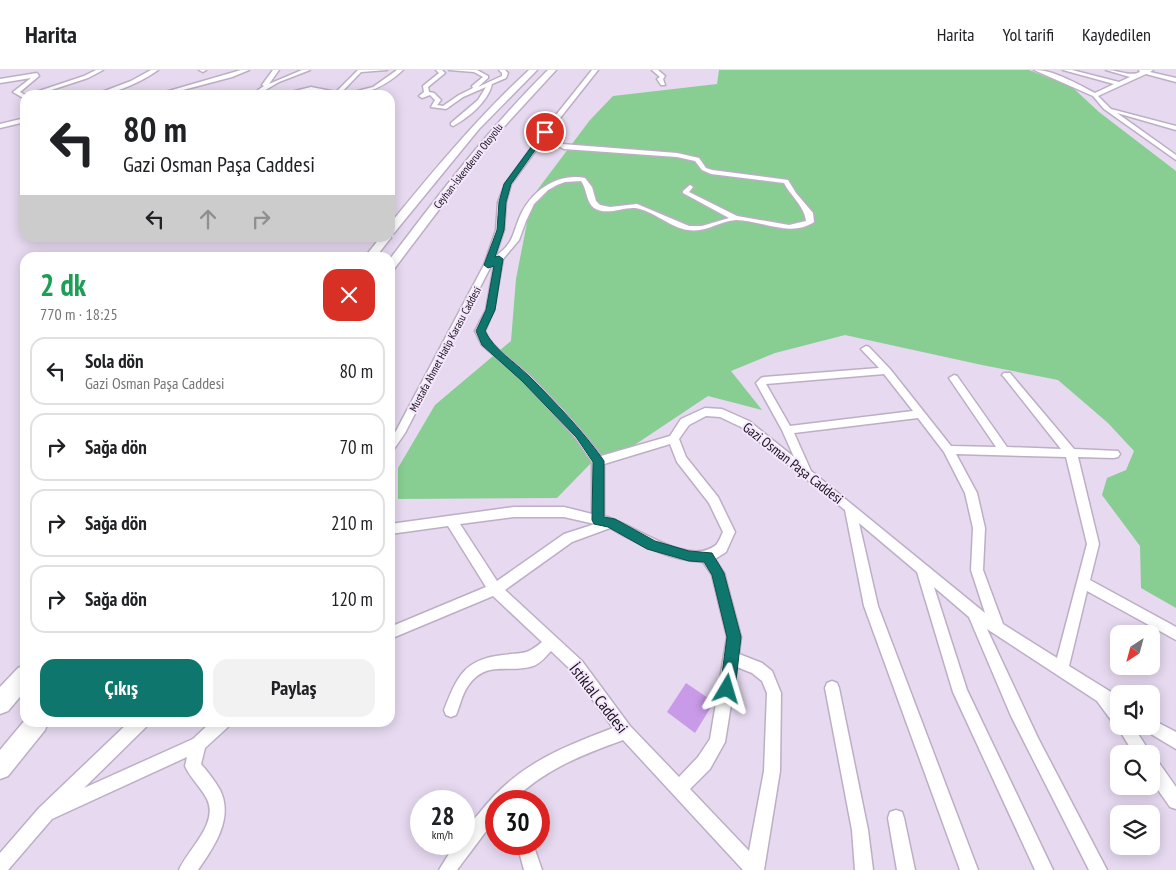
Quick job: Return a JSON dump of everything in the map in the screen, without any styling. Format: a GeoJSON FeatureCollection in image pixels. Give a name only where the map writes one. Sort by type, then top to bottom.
{"type":"FeatureCollection","features":[{"type":"Feature","properties":{"kind":"highway","name":"Ceyhan-İskenderun Otoyolu"},"geometry":{"type":"LineString","coordinates":[[395,225],[504,96],[533,70]]}},
{"type":"Feature","properties":{"kind":"highway","name":"Ceyhan-İskenderun Otoyolu"},"geometry":{"type":"LineString","coordinates":[[395,260],[454,182],[522,98],[552,70]]}},
{"type":"Feature","properties":{"kind":"highway"},"geometry":{"type":"LineString","coordinates":[[374,252],[382,242]]}},
{"type":"Feature","properties":{"kind":"highway"},"geometry":{"type":"LineString","coordinates":[[0,703],[20,680]]}},
{"type":"Feature","properties":{"kind":"highway"},"geometry":{"type":"LineString","coordinates":[[0,768],[33,727]]}},
{"type":"Feature","properties":{"kind":"street"},"geometry":{"type":"LineString","coordinates":[[46,90],[86,77],[100,70]]}},
{"type":"Feature","properties":{"kind":"street"},"geometry":{"type":"LineString","coordinates":[[111,90],[133,82],[155,70]]}},
{"type":"Feature","properties":{"kind":"street"},"geometry":{"type":"LineString","coordinates":[[260,90],[276,70]]}},
{"type":"Feature","properties":{"kind":"street"},"geometry":{"type":"LineString","coordinates":[[260,90],[307,70]]}},
{"type":"Feature","properties":{"kind":"street"},"geometry":{"type":"LineString","coordinates":[[350,70],[353,77]]}},
{"type":"Feature","properties":{"kind":"street"},"geometry":{"type":"LineString","coordinates":[[341,90],[360,71],[384,70]]}},
{"type":"Feature","properties":{"kind":"street"},"geometry":{"type":"LineString","coordinates":[[371,90],[376,89],[400,70]]}},
{"type":"Feature","properties":{"kind":"street"},"geometry":{"type":"LineString","coordinates":[[439,70],[442,73],[425,87],[425,95],[437,98],[438,100],[433,106],[439,109],[450,105],[451,101],[504,77],[505,73],[502,70]]}},
{"type":"Feature","properties":{"kind":"street"},"geometry":{"type":"LineString","coordinates":[[452,70],[475,71],[486,77],[478,85],[468,90],[466,94]]}},
{"type":"Feature","properties":{"kind":"street","name":"Mustafa Ahmet Hatip Karasu Caddesi"},"geometry":{"type":"LineString","coordinates":[[395,438],[410,416],[488,265],[500,230],[502,202],[508,184],[545,132],[595,70]]}},
{"type":"Feature","properties":{"kind":"street"},"geometry":{"type":"LineString","coordinates":[[655,70],[663,77],[660,79],[663,84]]}},
{"type":"Feature","properties":{"kind":"street"},"geometry":{"type":"LineString","coordinates":[[1037,70],[1095,95],[1106,108],[1176,158]]}},
{"type":"Feature","properties":{"kind":"street"},"geometry":{"type":"LineString","coordinates":[[1066,70],[1119,84]]}},
{"type":"Feature","properties":{"kind":"street"},"geometry":{"type":"LineString","coordinates":[[1109,70],[1135,77]]}},
{"type":"Feature","properties":{"kind":"street"},"geometry":{"type":"LineString","coordinates":[[1138,70],[1148,71],[1176,80]]}},
{"type":"Feature","properties":{"kind":"street"},"geometry":{"type":"LineString","coordinates":[[174,90],[230,73],[244,71]]}},
{"type":"Feature","properties":{"kind":"street"},"geometry":{"type":"LineString","coordinates":[[210,89],[244,71]]}},
{"type":"Feature","properties":{"kind":"street"},"geometry":{"type":"LineString","coordinates":[[1095,95],[1148,71]]}},
{"type":"Feature","properties":{"kind":"street"},"geometry":{"type":"LineString","coordinates":[[282,80],[289,73]]}},
{"type":"Feature","properties":{"kind":"street"},"geometry":{"type":"LineString","coordinates":[[0,81],[38,74],[16,92],[20,94]]}},
{"type":"Feature","properties":{"kind":"street"},"geometry":{"type":"LineString","coordinates":[[453,124],[484,97],[489,89],[489,84]]}},
{"type":"Feature","properties":{"kind":"street"},"geometry":{"type":"LineString","coordinates":[[1106,108],[1176,128]]}},
{"type":"Feature","properties":{"kind":"street"},"geometry":{"type":"LineString","coordinates":[[0,126],[20,121]]}},
{"type":"Feature","properties":{"kind":"street"},"geometry":{"type":"LineString","coordinates":[[545,132],[559,135],[561,138],[559,145],[564,147],[677,155],[697,159],[704,169],[712,172],[786,181],[793,194],[810,213],[810,222],[789,227],[735,218],[685,192],[690,186]]}},
{"type":"Feature","properties":{"kind":"street"},"geometry":{"type":"LineString","coordinates":[[488,265],[499,259],[518,235],[522,219],[533,200],[548,186],[565,178],[583,179],[589,187],[592,202],[598,207],[610,209],[637,206],[688,228],[704,228],[735,218]]}},
{"type":"Feature","properties":{"kind":"street"},"geometry":{"type":"LineString","coordinates":[[499,259],[490,310],[480,331],[486,343],[526,378],[579,434],[598,461],[605,522]]}},
{"type":"Feature","properties":{"kind":"street"},"geometry":{"type":"LineString","coordinates":[[866,349],[888,371],[948,450],[971,493],[979,528],[977,570],[997,627]]}},
{"type":"Feature","properties":{"kind":"street"},"geometry":{"type":"LineString","coordinates":[[807,473],[787,430],[761,383],[764,380],[888,371]]}},
{"type":"Feature","properties":{"kind":"street"},"geometry":{"type":"LineString","coordinates":[[1007,374],[1071,453],[1093,544],[1061,669]]}},
{"type":"Feature","properties":{"kind":"street"},"geometry":{"type":"LineString","coordinates":[[954,378],[1004,451]]}},
{"type":"Feature","properties":{"kind":"street","name":"Gazi Osman Paşa Caddesi"},"geometry":{"type":"LineString","coordinates":[[674,438],[686,422],[705,412],[722,413],[745,424],[850,508],[974,612],[1110,700]]}},
{"type":"Feature","properties":{"kind":"street"},"geometry":{"type":"LineString","coordinates":[[787,430],[921,414]]}},
{"type":"Feature","properties":{"kind":"street"},"geometry":{"type":"LineString","coordinates":[[395,528],[514,512],[564,512],[605,522],[651,545],[689,556],[707,557],[722,548],[729,532],[714,500],[681,459],[674,438],[598,461]]}},
{"type":"Feature","properties":{"kind":"street"},"geometry":{"type":"LineString","coordinates":[[948,450],[1114,454]]}},
{"type":"Feature","properties":{"kind":"street"},"geometry":{"type":"LineString","coordinates":[[850,508],[870,606],[969,870]]}},
{"type":"Feature","properties":{"kind":"street","name":"İstiklal Caddesi"},"geometry":{"type":"LineString","coordinates":[[451,520],[495,589],[577,666],[625,732],[755,869]]}},
{"type":"Feature","properties":{"kind":"street"},"geometry":{"type":"LineString","coordinates":[[395,631],[495,589],[568,538],[605,522]]}},
{"type":"Feature","properties":{"kind":"street"},"geometry":{"type":"LineString","coordinates":[[679,789],[704,763],[717,742],[734,637],[718,573],[707,557]]}},
{"type":"Feature","properties":{"kind":"street"},"geometry":{"type":"LineString","coordinates":[[922,568],[960,692],[1044,870]]}},
{"type":"Feature","properties":{"kind":"street"},"geometry":{"type":"LineString","coordinates":[[1083,582],[1176,634]]}},
{"type":"Feature","properties":{"kind":"street"},"geometry":{"type":"LineString","coordinates":[[974,612],[995,664],[1062,803],[1098,870]]}},
{"type":"Feature","properties":{"kind":"street"},"geometry":{"type":"LineString","coordinates":[[451,710],[464,680],[480,666],[503,661],[531,660],[552,642]]}},
{"type":"Feature","properties":{"kind":"street"},"geometry":{"type":"LineString","coordinates":[[731,658],[757,668],[767,676],[774,693],[772,771],[755,869]]}},
{"type":"Feature","properties":{"kind":"street"},"geometry":{"type":"LineString","coordinates":[[832,688],[860,830],[864,870]]}},
{"type":"Feature","properties":{"kind":"street"},"geometry":{"type":"LineString","coordinates":[[1102,695],[1110,706]]}},
{"type":"Feature","properties":{"kind":"street"},"geometry":{"type":"LineString","coordinates":[[0,866],[45,814],[136,727]]}},
{"type":"Feature","properties":{"kind":"street"},"geometry":{"type":"LineString","coordinates":[[45,814],[198,744],[217,727]]}},
{"type":"Feature","properties":{"kind":"street"},"geometry":{"type":"LineString","coordinates":[[1160,731],[1176,741]]}},
{"type":"Feature","properties":{"kind":"street"},"geometry":{"type":"LineString","coordinates":[[515,790],[525,778],[565,754],[625,732]]}},
{"type":"Feature","properties":{"kind":"street"},"geometry":{"type":"LineString","coordinates":[[188,870],[205,846],[217,822],[215,797],[193,766],[198,744]]}},
{"type":"Feature","properties":{"kind":"street"},"geometry":{"type":"LineString","coordinates":[[1160,779],[1176,801]]}},
{"type":"Feature","properties":{"kind":"street"},"geometry":{"type":"LineString","coordinates":[[896,818],[906,870]]}},
{"type":"Feature","properties":{"kind":"street"},"geometry":{"type":"LineString","coordinates":[[448,870],[455,857],[485,819]]}},
{"type":"Feature","properties":{"kind":"street"},"geometry":{"type":"LineString","coordinates":[[528,855],[533,870]]}},
{"type":"Feature","properties":{"kind":"green space"},"geometry":{"type":"Polygon","coordinates":[[[719,70],[1029,70],[1072,87],[1099,112],[1176,171],[1176,608],[1141,588],[1140,546],[1102,495],[1107,478],[1126,470],[1134,451],[1108,423],[1058,380],[845,335],[775,353],[731,371],[762,410],[708,396],[633,446],[593,461],[557,498],[398,499],[398,468],[435,405],[511,341],[516,279],[532,197],[590,120],[613,96],[717,84],[719,70]]]}},
{"type":"Feature","properties":{"kind":"building"},"geometry":{"type":"Polygon","coordinates":[[[686,683],[714,702],[695,733],[667,712],[686,683]]]}},
{"type":"Feature","properties":{"kind":"route"},"geometry":{"type":"LineString","coordinates":[[545,132],[508,184],[502,202],[500,230],[488,265],[499,259],[490,310],[480,331],[486,343],[526,378],[579,434],[598,461],[598,520],[611,523],[651,545],[689,556],[707,557],[718,573],[734,637],[727,689]]}}]}
